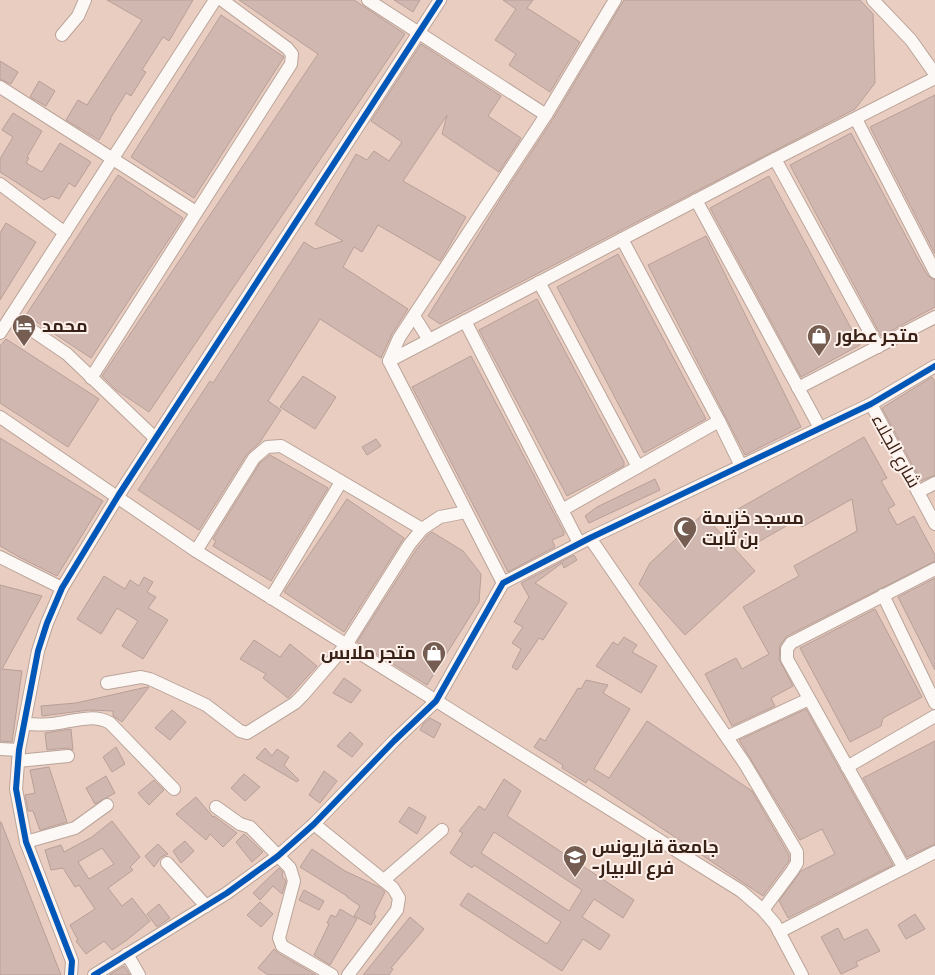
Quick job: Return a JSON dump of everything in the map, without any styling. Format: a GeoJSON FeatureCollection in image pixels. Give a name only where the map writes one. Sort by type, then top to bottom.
{"type":"FeatureCollection","features":[{"type":"Feature","properties":{"kind":"street"},"geometry":{"type":"LineString","coordinates":[[62,35],[78,16],[85,0]]}},
{"type":"Feature","properties":{"kind":"street"},"geometry":{"type":"LineString","coordinates":[[0,334],[215,0]]}},
{"type":"Feature","properties":{"kind":"street"},"geometry":{"type":"LineString","coordinates":[[91,378],[291,64],[292,54],[287,48],[222,0]]}},
{"type":"Feature","properties":{"kind":"street"},"geometry":{"type":"LineString","coordinates":[[368,0],[546,115]]}},
{"type":"Feature","properties":{"kind":"street"},"geometry":{"type":"LineString","coordinates":[[71,975],[72,961],[26,842],[16,789],[24,724],[38,651],[62,588],[118,496],[440,0]]}},
{"type":"Feature","properties":{"kind":"street"},"geometry":{"type":"LineString","coordinates":[[389,361],[399,338],[546,115],[615,0]]}},
{"type":"Feature","properties":{"kind":"street"},"geometry":{"type":"LineString","coordinates":[[873,0],[911,40],[935,74]]}},
{"type":"Feature","properties":{"kind":"street"},"geometry":{"type":"LineString","coordinates":[[389,361],[775,159],[935,78]]}},
{"type":"Feature","properties":{"kind":"street"},"geometry":{"type":"LineString","coordinates":[[0,87],[196,212]]}},
{"type":"Feature","properties":{"kind":"street"},"geometry":{"type":"LineString","coordinates":[[856,119],[935,272]]}},
{"type":"Feature","properties":{"kind":"street"},"geometry":{"type":"LineString","coordinates":[[775,159],[878,347]]}},
{"type":"Feature","properties":{"kind":"street"},"geometry":{"type":"LineString","coordinates":[[0,184],[65,233]]}},
{"type":"Feature","properties":{"kind":"street"},"geometry":{"type":"LineString","coordinates":[[696,200],[820,428]]}},
{"type":"Feature","properties":{"kind":"street"},"geometry":{"type":"LineString","coordinates":[[622,239],[741,466]]}},
{"type":"Feature","properties":{"kind":"street"},"geometry":{"type":"LineString","coordinates":[[539,282],[638,467]]}},
{"type":"Feature","properties":{"kind":"street"},"geometry":{"type":"LineString","coordinates":[[12,316],[68,354],[155,438]]}},
{"type":"Feature","properties":{"kind":"street"},"geometry":{"type":"LineString","coordinates":[[414,316],[429,340]]}},
{"type":"Feature","properties":{"kind":"street"},"geometry":{"type":"LineString","coordinates":[[798,388],[935,317]]}},
{"type":"Feature","properties":{"kind":"street"},"geometry":{"type":"LineString","coordinates":[[465,321],[562,510],[727,737],[797,852],[797,863],[763,910]]}},
{"type":"Feature","properties":{"kind":"street"},"geometry":{"type":"LineString","coordinates":[[389,361],[503,583]]}},
{"type":"Feature","properties":{"kind":"street"},"geometry":{"type":"LineString","coordinates":[[94,975],[206,906],[278,856],[314,824],[394,741],[436,701],[503,583],[585,540],[871,404],[935,366]]}},
{"type":"Feature","properties":{"kind":"street","name":"شارع الجلاء"},"geometry":{"type":"LineString","coordinates":[[871,404],[935,524]]}},
{"type":"Feature","properties":{"kind":"street"},"geometry":{"type":"LineString","coordinates":[[0,417],[196,551],[741,891],[763,910],[779,932],[802,975]]}},
{"type":"Feature","properties":{"kind":"street"},"geometry":{"type":"LineString","coordinates":[[562,510],[719,421]]}},
{"type":"Feature","properties":{"kind":"street"},"geometry":{"type":"LineString","coordinates":[[196,551],[254,458],[267,448],[281,446],[422,529]]}},
{"type":"Feature","properties":{"kind":"street"},"geometry":{"type":"LineString","coordinates":[[271,598],[341,482]]}},
{"type":"Feature","properties":{"kind":"street"},"geometry":{"type":"LineString","coordinates":[[918,492],[935,484]]}},
{"type":"Feature","properties":{"kind":"street"},"geometry":{"type":"LineString","coordinates":[[107,683],[140,677],[150,679],[206,705],[240,731],[247,733],[295,703],[346,644],[409,545],[422,529],[440,517],[466,512]]}},
{"type":"Feature","properties":{"kind":"street"},"geometry":{"type":"LineString","coordinates":[[0,557],[62,588]]}},
{"type":"Feature","properties":{"kind":"street"},"geometry":{"type":"LineString","coordinates":[[904,868],[787,659],[787,649],[790,643],[935,568]]}},
{"type":"Feature","properties":{"kind":"street"},"geometry":{"type":"LineString","coordinates":[[883,595],[935,702]]}},
{"type":"Feature","properties":{"kind":"street"},"geometry":{"type":"LineString","coordinates":[[727,737],[809,699]]}},
{"type":"Feature","properties":{"kind":"street"},"geometry":{"type":"LineString","coordinates":[[847,766],[935,716]]}},
{"type":"Feature","properties":{"kind":"street"},"geometry":{"type":"LineString","coordinates":[[24,724],[50,724],[95,718],[103,719],[110,723],[174,789]]}},
{"type":"Feature","properties":{"kind":"street"},"geometry":{"type":"LineString","coordinates":[[0,749],[19,756],[68,756]]}},
{"type":"Feature","properties":{"kind":"street"},"geometry":{"type":"LineString","coordinates":[[26,842],[75,828],[107,805]]}},
{"type":"Feature","properties":{"kind":"street"},"geometry":{"type":"LineString","coordinates":[[216,807],[240,824],[250,827],[290,868],[294,882],[279,938],[282,946],[332,975]]}},
{"type":"Feature","properties":{"kind":"street"},"geometry":{"type":"LineString","coordinates":[[314,824],[384,880],[393,888],[399,898],[397,910],[348,975]]}},
{"type":"Feature","properties":{"kind":"street"},"geometry":{"type":"LineString","coordinates":[[384,880],[442,830]]}},
{"type":"Feature","properties":{"kind":"street"},"geometry":{"type":"LineString","coordinates":[[779,932],[935,852]]}},
{"type":"Feature","properties":{"kind":"street"},"geometry":{"type":"LineString","coordinates":[[167,863],[206,906]]}},
{"type":"Feature","properties":{"kind":"street"},"geometry":{"type":"LineString","coordinates":[[127,954],[139,975]]}},
{"type":"Feature","properties":{"kind":"building"},"geometry":{"type":"Polygon","coordinates":[[[107,0],[193,0],[169,41],[163,37],[142,70],[146,72],[131,96],[126,93],[99,140],[66,120],[78,100],[87,105],[142,20],[107,0]]]}},
{"type":"Feature","properties":{"kind":"building"},"geometry":{"type":"Polygon","coordinates":[[[239,0],[354,0],[405,34],[149,412],[116,390],[102,376],[318,54],[239,0]]]}},
{"type":"Feature","properties":{"kind":"building"},"geometry":{"type":"Polygon","coordinates":[[[394,0],[420,0],[413,12],[394,0]]]}},
{"type":"Feature","properties":{"kind":"building"},"geometry":{"type":"Polygon","coordinates":[[[503,0],[533,0],[527,8],[580,42],[550,92],[509,65],[516,54],[495,40],[516,9],[503,0]]]}},
{"type":"Feature","properties":{"kind":"building"},"geometry":{"type":"Polygon","coordinates":[[[624,0],[860,0],[873,14],[875,83],[855,109],[440,324],[428,316],[503,195],[553,119],[624,0]]]}},
{"type":"Feature","properties":{"kind":"building"},"geometry":{"type":"Polygon","coordinates":[[[221,15],[284,57],[194,198],[131,157],[221,15]]]}},
{"type":"Feature","properties":{"kind":"building"},"geometry":{"type":"Polygon","coordinates":[[[421,44],[501,96],[488,116],[521,138],[499,172],[442,134],[447,115],[403,181],[466,217],[447,250],[440,261],[378,225],[362,252],[354,247],[343,267],[408,309],[392,334],[381,358],[320,319],[268,401],[281,410],[260,442],[247,454],[199,530],[138,490],[210,381],[213,383],[304,242],[315,249],[343,241],[315,224],[356,154],[367,160],[374,151],[389,161],[402,142],[371,121],[421,44]]]}},
{"type":"Feature","properties":{"kind":"building"},"geometry":{"type":"Polygon","coordinates":[[[0,61],[18,72],[11,84],[0,79],[0,61]]]}},
{"type":"Feature","properties":{"kind":"building"},"geometry":{"type":"Polygon","coordinates":[[[39,81],[55,91],[46,106],[30,97],[39,81]]]}},
{"type":"Feature","properties":{"kind":"building"},"geometry":{"type":"Polygon","coordinates":[[[935,95],[935,254],[870,127],[935,95]]]}},
{"type":"Feature","properties":{"kind":"building"},"geometry":{"type":"Polygon","coordinates":[[[13,113],[42,131],[27,157],[29,158],[26,163],[42,172],[60,143],[91,162],[75,187],[69,183],[59,199],[52,196],[44,200],[0,172],[0,159],[13,137],[2,130],[13,113]]]}},
{"type":"Feature","properties":{"kind":"building"},"geometry":{"type":"Polygon","coordinates":[[[851,133],[918,259],[928,276],[935,280],[935,307],[881,336],[790,165],[851,133]]]}},
{"type":"Feature","properties":{"kind":"building"},"geometry":{"type":"Polygon","coordinates":[[[118,175],[183,218],[91,358],[26,315],[118,175]]]}},
{"type":"Feature","properties":{"kind":"building"},"geometry":{"type":"Polygon","coordinates":[[[769,176],[860,345],[801,377],[710,208],[769,176]]]}},
{"type":"Feature","properties":{"kind":"building"},"geometry":{"type":"Polygon","coordinates":[[[6,223],[36,242],[0,300],[0,233],[6,223]]]}},
{"type":"Feature","properties":{"kind":"building"},"geometry":{"type":"Polygon","coordinates":[[[706,236],[801,427],[745,455],[648,265],[706,236]]]}},
{"type":"Feature","properties":{"kind":"building"},"geometry":{"type":"Polygon","coordinates":[[[618,254],[706,419],[644,453],[557,287],[618,254]]]}},
{"type":"Feature","properties":{"kind":"building"},"geometry":{"type":"Polygon","coordinates":[[[537,299],[624,462],[624,466],[567,496],[479,330],[537,299]]]}},
{"type":"Feature","properties":{"kind":"building"},"geometry":{"type":"Polygon","coordinates":[[[6,339],[99,399],[68,447],[0,403],[0,346],[6,339]]]}},
{"type":"Feature","properties":{"kind":"building"},"geometry":{"type":"Polygon","coordinates":[[[471,356],[564,532],[564,535],[552,540],[555,547],[508,572],[412,387],[471,356]]]}},
{"type":"Feature","properties":{"kind":"building"},"geometry":{"type":"Polygon","coordinates":[[[303,376],[336,397],[315,429],[280,407],[303,376]]]}},
{"type":"Feature","properties":{"kind":"building"},"geometry":{"type":"Polygon","coordinates":[[[932,377],[935,382],[935,475],[921,481],[882,408],[932,377]]]}},
{"type":"Feature","properties":{"kind":"building"},"geometry":{"type":"Polygon","coordinates":[[[864,437],[887,478],[881,481],[895,505],[888,509],[897,525],[914,516],[935,555],[935,561],[787,636],[780,645],[779,659],[793,686],[771,698],[775,706],[732,726],[705,674],[736,658],[742,669],[769,654],[743,607],[799,576],[794,566],[857,531],[852,499],[802,527],[795,521],[746,549],[726,516],[864,437]]]}},
{"type":"Feature","properties":{"kind":"building"},"geometry":{"type":"Polygon","coordinates":[[[0,438],[103,501],[57,576],[0,546],[0,438]]]}},
{"type":"Feature","properties":{"kind":"building"},"geometry":{"type":"Polygon","coordinates":[[[376,439],[381,446],[367,455],[362,447],[376,439]]]}},
{"type":"Feature","properties":{"kind":"building"},"geometry":{"type":"Polygon","coordinates":[[[270,455],[328,488],[271,581],[213,546],[216,541],[213,539],[260,463],[270,455]]]}},
{"type":"Feature","properties":{"kind":"building"},"geometry":{"type":"Polygon","coordinates":[[[655,479],[660,490],[589,523],[585,516],[597,507],[655,479]]]}},
{"type":"Feature","properties":{"kind":"building"},"geometry":{"type":"Polygon","coordinates":[[[347,499],[404,538],[344,632],[284,592],[347,499]]]}},
{"type":"Feature","properties":{"kind":"building"},"geometry":{"type":"Polygon","coordinates":[[[703,514],[755,571],[685,635],[639,584],[650,563],[703,514]]]}},
{"type":"Feature","properties":{"kind":"building"},"geometry":{"type":"Polygon","coordinates":[[[432,532],[463,551],[481,574],[479,602],[427,685],[357,642],[416,550],[432,532]]]}},
{"type":"Feature","properties":{"kind":"building"},"geometry":{"type":"Polygon","coordinates":[[[574,555],[577,560],[564,568],[562,563],[535,583],[567,603],[543,640],[539,638],[517,670],[512,667],[521,649],[512,643],[523,627],[514,622],[529,597],[521,583],[574,555]]]}},
{"type":"Feature","properties":{"kind":"building"},"geometry":{"type":"Polygon","coordinates":[[[104,576],[125,589],[130,580],[139,586],[144,577],[153,582],[147,592],[156,597],[148,608],[168,620],[143,659],[122,646],[138,621],[117,608],[101,634],[77,619],[104,576]]]}},
{"type":"Feature","properties":{"kind":"building"},"geometry":{"type":"Polygon","coordinates":[[[935,578],[935,670],[898,597],[935,578]]]}},
{"type":"Feature","properties":{"kind":"building"},"geometry":{"type":"Polygon","coordinates":[[[0,585],[42,596],[2,669],[22,671],[12,742],[0,741],[0,585]]]}},
{"type":"Feature","properties":{"kind":"building"},"geometry":{"type":"Polygon","coordinates":[[[875,609],[922,697],[883,718],[881,726],[850,742],[800,648],[875,609]]]}},
{"type":"Feature","properties":{"kind":"building"},"geometry":{"type":"Polygon","coordinates":[[[624,637],[637,645],[632,652],[657,666],[641,693],[596,666],[613,642],[618,645],[624,637]]]}},
{"type":"Feature","properties":{"kind":"building"},"geometry":{"type":"Polygon","coordinates":[[[254,640],[280,657],[290,644],[317,666],[288,698],[263,678],[266,674],[240,659],[254,640]]]}},
{"type":"Feature","properties":{"kind":"building"},"geometry":{"type":"Polygon","coordinates":[[[344,678],[361,690],[351,703],[333,693],[344,678]]]}},
{"type":"Feature","properties":{"kind":"building"},"geometry":{"type":"Polygon","coordinates":[[[586,680],[608,685],[603,693],[630,709],[594,769],[609,778],[647,721],[752,791],[789,855],[789,861],[763,896],[588,779],[586,783],[562,768],[563,765],[534,747],[540,738],[545,741],[578,688],[581,689],[586,680]]]}},
{"type":"Feature","properties":{"kind":"building"},"geometry":{"type":"Polygon","coordinates":[[[149,687],[122,722],[113,716],[113,711],[89,710],[42,716],[41,706],[76,703],[149,687]]]}},
{"type":"Feature","properties":{"kind":"building"},"geometry":{"type":"Polygon","coordinates":[[[806,709],[893,865],[788,918],[779,901],[801,871],[835,854],[822,829],[800,840],[739,740],[806,709]]]}},
{"type":"Feature","properties":{"kind":"building"},"geometry":{"type":"Polygon","coordinates":[[[172,710],[186,722],[170,740],[155,728],[172,710]]]}},
{"type":"Feature","properties":{"kind":"building"},"geometry":{"type":"Polygon","coordinates":[[[430,718],[441,724],[434,738],[420,730],[423,724],[430,718]]]}},
{"type":"Feature","properties":{"kind":"building"},"geometry":{"type":"Polygon","coordinates":[[[71,729],[73,750],[67,748],[47,750],[45,733],[71,729]]]}},
{"type":"Feature","properties":{"kind":"building"},"geometry":{"type":"Polygon","coordinates":[[[350,732],[363,744],[352,757],[337,746],[350,732]]]}},
{"type":"Feature","properties":{"kind":"building"},"geometry":{"type":"Polygon","coordinates":[[[935,741],[935,844],[907,857],[863,778],[935,741]]]}},
{"type":"Feature","properties":{"kind":"building"},"geometry":{"type":"Polygon","coordinates":[[[116,747],[125,764],[112,772],[103,757],[116,747]]]}},
{"type":"Feature","properties":{"kind":"building"},"geometry":{"type":"Polygon","coordinates":[[[265,748],[272,756],[277,749],[289,757],[284,765],[299,780],[297,782],[256,758],[265,748]]]}},
{"type":"Feature","properties":{"kind":"building"},"geometry":{"type":"Polygon","coordinates":[[[49,767],[67,822],[40,830],[33,811],[28,811],[25,795],[35,793],[30,770],[49,767]]]}},
{"type":"Feature","properties":{"kind":"building"},"geometry":{"type":"Polygon","coordinates":[[[324,771],[337,781],[320,803],[309,795],[324,771]]]}},
{"type":"Feature","properties":{"kind":"building"},"geometry":{"type":"Polygon","coordinates":[[[244,774],[260,787],[245,801],[231,788],[244,774]]]}},
{"type":"Feature","properties":{"kind":"building"},"geometry":{"type":"Polygon","coordinates":[[[106,776],[115,793],[95,804],[86,788],[106,776]]]}},
{"type":"Feature","properties":{"kind":"building"},"geometry":{"type":"Polygon","coordinates":[[[504,779],[521,791],[507,816],[634,900],[623,918],[594,899],[582,917],[610,935],[600,950],[583,939],[562,971],[460,905],[468,893],[547,944],[561,922],[474,865],[472,868],[450,853],[463,833],[459,831],[479,806],[485,810],[504,779]],[[494,832],[481,853],[569,911],[582,890],[494,832]]]}},
{"type":"Feature","properties":{"kind":"building"},"geometry":{"type":"Polygon","coordinates":[[[154,780],[164,790],[149,805],[138,793],[154,780]]]}},
{"type":"Feature","properties":{"kind":"building"},"geometry":{"type":"Polygon","coordinates":[[[196,797],[213,817],[237,833],[223,847],[210,834],[206,840],[176,814],[196,797]]]}},
{"type":"Feature","properties":{"kind":"building"},"geometry":{"type":"Polygon","coordinates":[[[409,807],[426,817],[417,834],[399,822],[409,807]]]}},
{"type":"Feature","properties":{"kind":"building"},"geometry":{"type":"Polygon","coordinates":[[[112,821],[140,857],[130,867],[133,870],[108,888],[122,906],[132,898],[150,921],[112,950],[104,941],[86,954],[76,941],[78,940],[70,925],[95,909],[79,885],[75,887],[63,868],[51,870],[45,850],[61,845],[64,852],[92,837],[112,821]],[[102,848],[78,862],[89,879],[114,864],[102,848]]]}},
{"type":"Feature","properties":{"kind":"building"},"geometry":{"type":"Polygon","coordinates":[[[1,822],[61,975],[0,975],[1,822]]]}},
{"type":"Feature","properties":{"kind":"building"},"geometry":{"type":"Polygon","coordinates":[[[244,834],[263,852],[252,862],[236,842],[244,834]]]}},
{"type":"Feature","properties":{"kind":"building"},"geometry":{"type":"Polygon","coordinates":[[[185,841],[194,851],[181,863],[173,851],[185,841]]]}},
{"type":"Feature","properties":{"kind":"building"},"geometry":{"type":"Polygon","coordinates":[[[158,844],[168,854],[161,857],[154,867],[145,856],[158,844]]]}},
{"type":"Feature","properties":{"kind":"building"},"geometry":{"type":"Polygon","coordinates":[[[312,849],[345,871],[379,887],[385,892],[374,914],[376,916],[371,925],[354,916],[360,906],[300,867],[312,849]]]}},
{"type":"Feature","properties":{"kind":"building"},"geometry":{"type":"Polygon","coordinates":[[[279,868],[283,872],[282,876],[286,881],[282,894],[273,886],[260,900],[253,893],[279,868]]]}},
{"type":"Feature","properties":{"kind":"building"},"geometry":{"type":"Polygon","coordinates":[[[304,890],[324,901],[319,910],[299,900],[304,890]]]}},
{"type":"Feature","properties":{"kind":"building"},"geometry":{"type":"Polygon","coordinates":[[[260,902],[273,914],[261,927],[247,915],[260,902]]]}},
{"type":"Feature","properties":{"kind":"building"},"geometry":{"type":"Polygon","coordinates":[[[159,904],[170,918],[157,927],[147,914],[159,904]]]}},
{"type":"Feature","properties":{"kind":"building"},"geometry":{"type":"Polygon","coordinates":[[[340,909],[357,919],[330,965],[314,955],[329,924],[327,923],[331,915],[336,917],[340,909]]]}},
{"type":"Feature","properties":{"kind":"building"},"geometry":{"type":"Polygon","coordinates":[[[915,914],[925,929],[906,939],[898,925],[915,914]]]}},
{"type":"Feature","properties":{"kind":"building"},"geometry":{"type":"Polygon","coordinates":[[[410,917],[424,929],[391,968],[393,969],[389,975],[363,975],[410,917]]]}},
{"type":"Feature","properties":{"kind":"building"},"geometry":{"type":"Polygon","coordinates":[[[838,928],[844,940],[867,929],[880,951],[856,962],[858,966],[841,974],[821,937],[838,928]]]}},
{"type":"Feature","properties":{"kind":"building"},"geometry":{"type":"Polygon","coordinates":[[[274,949],[316,975],[268,975],[258,968],[274,949]]]}},
{"type":"Feature","properties":{"kind":"building"},"geometry":{"type":"Polygon","coordinates":[[[124,966],[130,975],[109,975],[124,966]]]}},
{"type":"Feature","properties":{"kind":"cycle path"},"geometry":{"type":"LineString","coordinates":[[71,975],[72,961],[26,842],[16,789],[19,750],[38,651],[47,623],[62,588],[118,496],[440,0]]}},
{"type":"Feature","properties":{"kind":"cycle path"},"geometry":{"type":"LineString","coordinates":[[94,975],[227,893],[278,856],[314,824],[394,741],[436,701],[503,583],[590,538],[871,404],[935,366]]}},
{"type":"Feature","properties":{"kind":"place","name":"محمد"},"geometry":{"type":"Point","coordinates":[24,347]}},
{"type":"Feature","properties":{"kind":"place","name":"متجر عطور"},"geometry":{"type":"Point","coordinates":[819,357]}},
{"type":"Feature","properties":{"kind":"place","name":"مسجد خزيمة بن ثابت"},"geometry":{"type":"Point","coordinates":[685,549]}},
{"type":"Feature","properties":{"kind":"place","name":"متجر ملابس"},"geometry":{"type":"Point","coordinates":[434,674]}},
{"type":"Feature","properties":{"kind":"place","name":"جامعة قاريونس -فرع الابيار"},"geometry":{"type":"Point","coordinates":[575,878]}}]}
